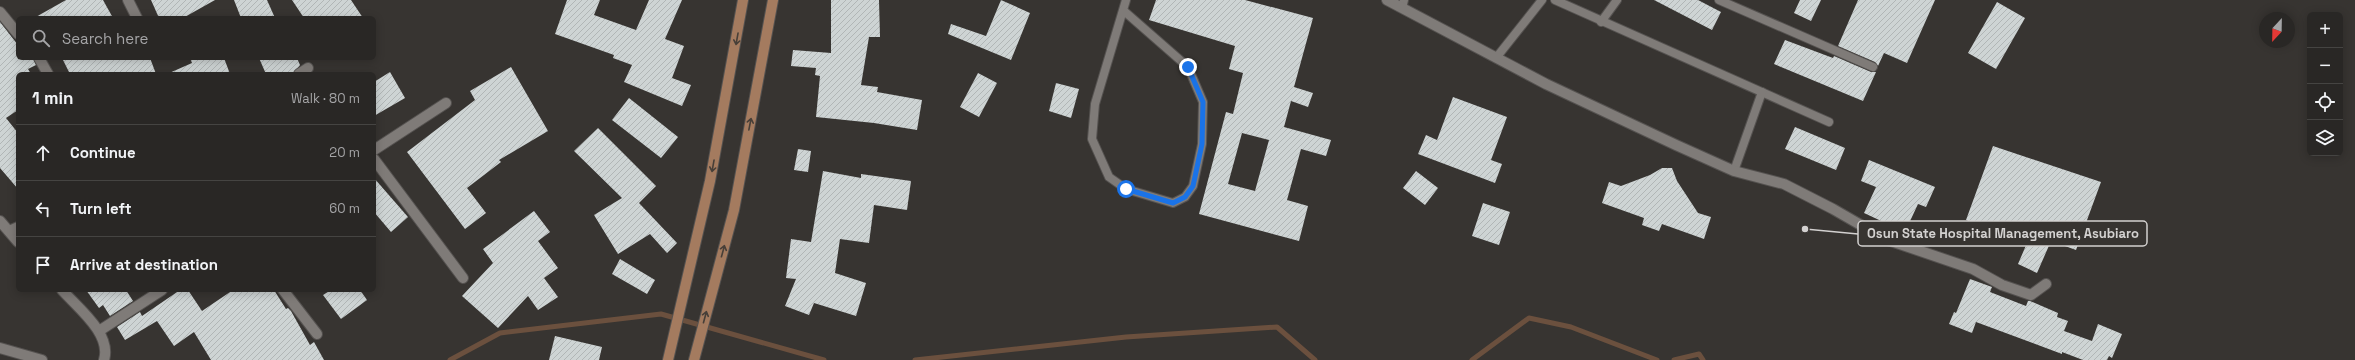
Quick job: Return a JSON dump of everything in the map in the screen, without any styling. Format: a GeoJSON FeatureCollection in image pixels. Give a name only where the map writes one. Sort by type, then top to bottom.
{"type":"FeatureCollection","features":[{"type":"Feature","properties":{"kind":"main road"},"geometry":{"type":"LineString","coordinates":[[668,360],[688,285],[710,181],[743,0]]}},
{"type":"Feature","properties":{"kind":"main road"},"geometry":{"type":"LineString","coordinates":[[694,360],[734,210],[774,0]]}},
{"type":"Feature","properties":{"kind":"street"},"geometry":{"type":"LineString","coordinates":[[128,0],[136,16]]}},
{"type":"Feature","properties":{"kind":"street"},"geometry":{"type":"LineString","coordinates":[[1387,0],[1403,4],[1496,58],[1654,135],[1734,171],[1784,184],[1833,209],[1885,239],[1973,269],[2016,291],[2031,295],[2046,284]]}},
{"type":"Feature","properties":{"kind":"street"},"geometry":{"type":"LineString","coordinates":[[0,12],[16,32]]}},
{"type":"Feature","properties":{"kind":"street"},"geometry":{"type":"LineString","coordinates":[[40,60],[47,72]]}},
{"type":"Feature","properties":{"kind":"street"},"geometry":{"type":"LineString","coordinates":[[302,72],[308,68]]}},
{"type":"Feature","properties":{"kind":"street"},"geometry":{"type":"LineString","coordinates":[[376,149],[446,103]]}},
{"type":"Feature","properties":{"kind":"street"},"geometry":{"type":"LineString","coordinates":[[376,162],[463,278]]}},
{"type":"Feature","properties":{"kind":"street"},"geometry":{"type":"LineString","coordinates":[[0,220],[13,229]]}},
{"type":"Feature","properties":{"kind":"street"},"geometry":{"type":"LineString","coordinates":[[64,292],[99,331],[107,352],[104,360]]}},
{"type":"Feature","properties":{"kind":"street"},"geometry":{"type":"LineString","coordinates":[[99,331],[159,292]]}},
{"type":"Feature","properties":{"kind":"street"},"geometry":{"type":"LineString","coordinates":[[285,292],[317,334]]}},
{"type":"Feature","properties":{"kind":"street"},"geometry":{"type":"LineString","coordinates":[[0,348],[42,360]]}},
{"type":"Feature","properties":{"kind":"lane"},"geometry":{"type":"LineString","coordinates":[[1124,11],[1188,67],[1203,102],[1202,144],[1193,186],[1185,197],[1173,203],[1126,189],[1109,177],[1092,139],[1095,104],[1124,11],[1126,0]]}},
{"type":"Feature","properties":{"kind":"lane"},"geometry":{"type":"LineString","coordinates":[[1496,58],[1542,0]]}},
{"type":"Feature","properties":{"kind":"lane"},"geometry":{"type":"LineString","coordinates":[[1555,0],[1601,22],[1829,122]]}},
{"type":"Feature","properties":{"kind":"lane"},"geometry":{"type":"LineString","coordinates":[[1601,22],[1617,0]]}},
{"type":"Feature","properties":{"kind":"lane"},"geometry":{"type":"LineString","coordinates":[[1718,0],[1873,67]]}},
{"type":"Feature","properties":{"kind":"lane"},"geometry":{"type":"LineString","coordinates":[[1734,171],[1762,92]]}},
{"type":"Feature","properties":{"kind":"building"},"geometry":{"type":"Polygon","coordinates":[[[66,0],[103,0],[112,16],[38,16],[66,0]]]}},
{"type":"Feature","properties":{"kind":"building"},"geometry":{"type":"Polygon","coordinates":[[[151,0],[215,0],[187,16],[158,16],[151,0]]]}},
{"type":"Feature","properties":{"kind":"building"},"geometry":{"type":"Polygon","coordinates":[[[234,0],[267,0],[274,16],[240,16],[234,0]]]}},
{"type":"Feature","properties":{"kind":"building"},"geometry":{"type":"Polygon","coordinates":[[[292,0],[351,0],[362,16],[303,16],[292,0]]]}},
{"type":"Feature","properties":{"kind":"building"},"geometry":{"type":"Polygon","coordinates":[[[567,0],[600,0],[594,15],[636,30],[649,0],[682,0],[665,39],[684,46],[672,78],[691,85],[682,106],[624,82],[632,65],[613,58],[614,55],[555,34],[567,0]]]}},
{"type":"Feature","properties":{"kind":"building"},"geometry":{"type":"Polygon","coordinates":[[[831,0],[879,0],[880,37],[869,37],[861,85],[878,87],[877,92],[922,100],[917,130],[874,123],[816,117],[820,76],[815,75],[816,68],[791,66],[793,50],[831,53],[831,0]]]}},
{"type":"Feature","properties":{"kind":"building"},"geometry":{"type":"Polygon","coordinates":[[[1001,0],[1030,13],[1011,60],[948,34],[951,24],[986,36],[1001,0]]]}},
{"type":"Feature","properties":{"kind":"building"},"geometry":{"type":"Polygon","coordinates":[[[1156,0],[1245,0],[1313,18],[1294,87],[1313,93],[1308,107],[1291,101],[1284,127],[1331,140],[1326,156],[1301,149],[1287,200],[1308,206],[1299,241],[1199,214],[1226,112],[1233,114],[1243,73],[1229,69],[1235,46],[1149,20],[1156,0]],[[1242,133],[1228,184],[1255,191],[1269,140],[1242,133]]]}},
{"type":"Feature","properties":{"kind":"building"},"geometry":{"type":"Polygon","coordinates":[[[1654,0],[1698,0],[1721,12],[1712,30],[1654,0]]]}},
{"type":"Feature","properties":{"kind":"building"},"geometry":{"type":"Polygon","coordinates":[[[1800,0],[1821,0],[1811,21],[1794,13],[1800,0]]]}},
{"type":"Feature","properties":{"kind":"building"},"geometry":{"type":"Polygon","coordinates":[[[1858,0],[1935,0],[1907,63],[1884,53],[1878,66],[1875,62],[1838,46],[1858,0]]]}},
{"type":"Feature","properties":{"kind":"building"},"geometry":{"type":"Polygon","coordinates":[[[1997,2],[2025,18],[1996,69],[1968,53],[1997,2]]]}},
{"type":"Feature","properties":{"kind":"building"},"geometry":{"type":"Polygon","coordinates":[[[0,22],[16,42],[16,60],[34,60],[36,65],[28,69],[30,72],[16,72],[16,111],[6,118],[16,130],[16,187],[0,168],[0,22]]]}},
{"type":"Feature","properties":{"kind":"building"},"geometry":{"type":"Polygon","coordinates":[[[1785,40],[1833,58],[1834,56],[1871,72],[1876,72],[1863,101],[1774,64],[1785,40]]]}},
{"type":"Feature","properties":{"kind":"building"},"geometry":{"type":"Polygon","coordinates":[[[63,60],[151,60],[155,72],[69,72],[63,60]]]}},
{"type":"Feature","properties":{"kind":"building"},"geometry":{"type":"Polygon","coordinates":[[[191,60],[225,60],[229,72],[172,72],[192,63],[191,60]]]}},
{"type":"Feature","properties":{"kind":"building"},"geometry":{"type":"Polygon","coordinates":[[[260,60],[298,60],[300,65],[295,72],[265,72],[260,60]]]}},
{"type":"Feature","properties":{"kind":"building"},"geometry":{"type":"Polygon","coordinates":[[[511,67],[548,131],[499,160],[501,162],[467,188],[486,213],[465,229],[407,152],[475,100],[470,91],[511,67]]]}},
{"type":"Feature","properties":{"kind":"building"},"geometry":{"type":"Polygon","coordinates":[[[390,72],[405,98],[376,115],[376,81],[390,72]]]}},
{"type":"Feature","properties":{"kind":"building"},"geometry":{"type":"Polygon","coordinates":[[[978,73],[997,83],[979,117],[960,107],[978,73]]]}},
{"type":"Feature","properties":{"kind":"building"},"geometry":{"type":"Polygon","coordinates":[[[1056,83],[1079,89],[1071,118],[1049,111],[1056,83]]]}},
{"type":"Feature","properties":{"kind":"building"},"geometry":{"type":"Polygon","coordinates":[[[1453,97],[1507,117],[1491,160],[1502,164],[1495,183],[1418,154],[1426,135],[1437,140],[1453,97]]]}},
{"type":"Feature","properties":{"kind":"building"},"geometry":{"type":"Polygon","coordinates":[[[629,98],[678,137],[661,158],[612,120],[629,98]]]}},
{"type":"Feature","properties":{"kind":"building"},"geometry":{"type":"Polygon","coordinates":[[[1795,127],[1845,148],[1836,170],[1785,149],[1795,127]]]}},
{"type":"Feature","properties":{"kind":"building"},"geometry":{"type":"Polygon","coordinates":[[[598,128],[656,186],[639,203],[677,243],[667,253],[650,234],[618,254],[594,215],[622,198],[574,151],[598,128]]]}},
{"type":"Feature","properties":{"kind":"building"},"geometry":{"type":"Polygon","coordinates":[[[1993,146],[2101,182],[2076,250],[2051,241],[2037,273],[2018,264],[2027,243],[1966,220],[1993,146]]]}},
{"type":"Feature","properties":{"kind":"building"},"geometry":{"type":"Polygon","coordinates":[[[798,149],[811,151],[808,172],[794,170],[798,149]]]}},
{"type":"Feature","properties":{"kind":"building"},"geometry":{"type":"Polygon","coordinates":[[[1869,160],[1935,187],[1926,207],[1918,204],[1905,232],[1864,213],[1876,187],[1861,181],[1869,160]]]}},
{"type":"Feature","properties":{"kind":"building"},"geometry":{"type":"Polygon","coordinates":[[[1662,168],[1672,168],[1677,181],[1698,213],[1711,217],[1704,239],[1662,224],[1659,231],[1642,225],[1644,218],[1602,203],[1609,182],[1621,186],[1650,175],[1662,168]]]}},
{"type":"Feature","properties":{"kind":"building"},"geometry":{"type":"Polygon","coordinates":[[[823,171],[861,178],[861,174],[911,181],[907,210],[874,205],[869,243],[840,239],[835,273],[866,283],[856,316],[814,303],[809,315],[785,306],[796,279],[786,278],[791,239],[811,242],[823,171]]]}},
{"type":"Feature","properties":{"kind":"building"},"geometry":{"type":"Polygon","coordinates":[[[1416,171],[1438,188],[1425,205],[1403,188],[1416,171]]]}},
{"type":"Feature","properties":{"kind":"building"},"geometry":{"type":"Polygon","coordinates":[[[376,180],[408,217],[391,232],[376,214],[376,180]]]}},
{"type":"Feature","properties":{"kind":"building"},"geometry":{"type":"Polygon","coordinates":[[[1483,203],[1510,212],[1499,245],[1472,236],[1483,203]]]}},
{"type":"Feature","properties":{"kind":"building"},"geometry":{"type":"Polygon","coordinates":[[[534,211],[550,232],[538,241],[558,268],[544,278],[558,297],[538,310],[528,296],[498,328],[462,296],[493,263],[483,249],[534,211]]]}},
{"type":"Feature","properties":{"kind":"building"},"geometry":{"type":"Polygon","coordinates":[[[620,259],[655,280],[647,294],[612,274],[620,259]]]}},
{"type":"Feature","properties":{"kind":"building"},"geometry":{"type":"Polygon","coordinates":[[[1970,279],[1992,287],[1990,292],[2026,306],[2028,301],[2030,301],[2058,313],[2057,317],[2068,321],[2064,331],[2092,341],[2098,324],[2122,334],[2112,358],[2109,356],[2107,360],[2083,360],[2062,352],[2062,354],[1976,322],[1972,333],[1949,324],[1954,312],[1956,313],[1970,279]]]}},
{"type":"Feature","properties":{"kind":"building"},"geometry":{"type":"Polygon","coordinates":[[[87,292],[127,292],[133,301],[110,316],[103,305],[99,308],[87,292]]]}},
{"type":"Feature","properties":{"kind":"building"},"geometry":{"type":"Polygon","coordinates":[[[177,292],[189,292],[202,311],[230,292],[275,292],[286,309],[288,308],[291,311],[310,345],[314,342],[324,360],[211,360],[194,332],[174,346],[157,321],[125,340],[117,327],[140,312],[142,316],[177,292]]]}},
{"type":"Feature","properties":{"kind":"building"},"geometry":{"type":"Polygon","coordinates":[[[328,292],[361,292],[367,300],[341,319],[323,295],[328,292]]]}},
{"type":"Feature","properties":{"kind":"building"},"geometry":{"type":"Polygon","coordinates":[[[555,336],[602,347],[599,360],[549,360],[555,336]]]}},
{"type":"Feature","properties":{"kind":"waterway"},"geometry":{"type":"LineString","coordinates":[[450,360],[500,333],[661,314],[824,360]]}},
{"type":"Feature","properties":{"kind":"waterway"},"geometry":{"type":"LineString","coordinates":[[1472,360],[1529,318],[1571,327],[1657,360]]}},
{"type":"Feature","properties":{"kind":"waterway"},"geometry":{"type":"LineString","coordinates":[[915,360],[1126,337],[1277,327],[1315,360]]}},
{"type":"Feature","properties":{"kind":"waterway"},"geometry":{"type":"LineString","coordinates":[[1674,360],[1699,354],[1703,360]]}},
{"type":"Feature","properties":{"kind":"place","name":"Osun State Hospital Management, Asubiaro"},"geometry":{"type":"Point","coordinates":[1805,229]}},
{"type":"Feature","properties":{"kind":"route"},"geometry":{"type":"LineString","coordinates":[[1126,189],[1173,203],[1185,197],[1193,186],[1202,144],[1203,102],[1188,67]]}}]}
